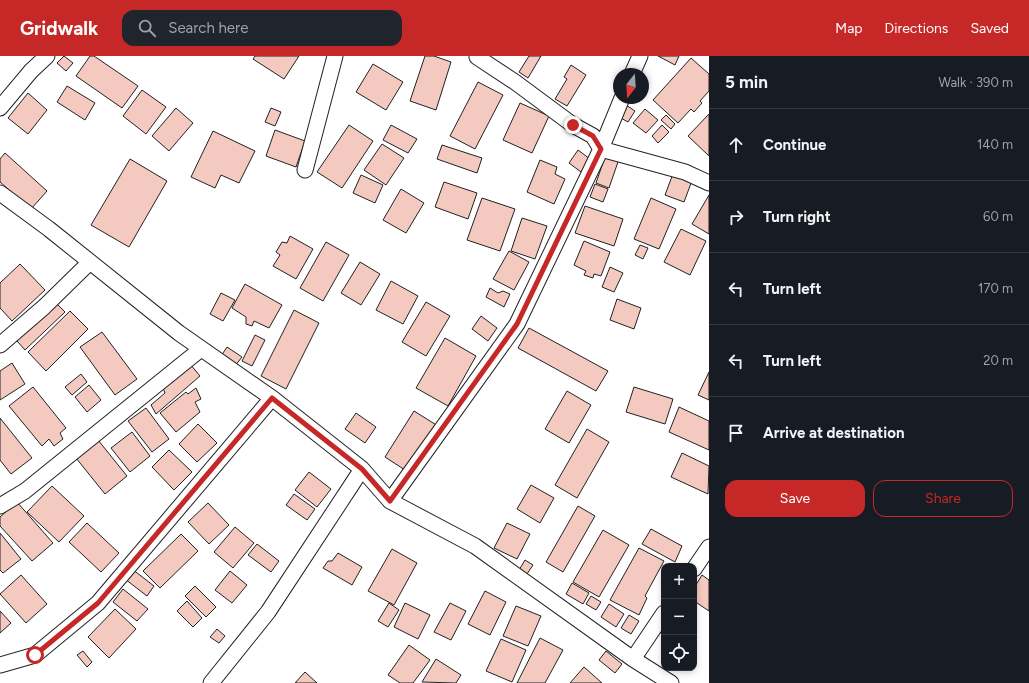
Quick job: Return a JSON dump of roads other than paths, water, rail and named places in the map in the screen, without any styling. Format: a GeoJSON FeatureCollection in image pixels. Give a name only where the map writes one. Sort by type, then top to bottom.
{"type":"FeatureCollection","features":[{"type":"Feature","properties":{"kind":"street"},"geometry":{"type":"LineString","coordinates":[[0,108],[31,71],[47,56]]}},
{"type":"Feature","properties":{"kind":"street"},"geometry":{"type":"LineString","coordinates":[[305,170],[335,56]]}},
{"type":"Feature","properties":{"kind":"street"},"geometry":{"type":"LineString","coordinates":[[635,68],[640,56]]}},
{"type":"Feature","properties":{"kind":"street"},"geometry":{"type":"LineString","coordinates":[[477,57],[515,82],[573,125],[593,136],[601,149],[685,172],[709,183]]}},
{"type":"Feature","properties":{"kind":"street"},"geometry":{"type":"LineString","coordinates":[[390,501],[517,324],[601,149],[620,104]]}},
{"type":"Feature","properties":{"kind":"street"},"geometry":{"type":"LineString","coordinates":[[0,193],[49,229],[179,333],[272,398],[362,469],[390,501],[476,546],[633,659],[669,683]]}},
{"type":"Feature","properties":{"kind":"street"},"geometry":{"type":"LineString","coordinates":[[0,344],[44,307],[90,262]]}},
{"type":"Feature","properties":{"kind":"street"},"geometry":{"type":"LineString","coordinates":[[0,506],[25,491],[201,348]]}},
{"type":"Feature","properties":{"kind":"street"},"geometry":{"type":"LineString","coordinates":[[0,665],[35,655],[98,603],[272,398]]}},
{"type":"Feature","properties":{"kind":"street"},"geometry":{"type":"LineString","coordinates":[[211,683],[268,612],[362,469]]}},
{"type":"Feature","properties":{"kind":"street"},"geometry":{"type":"LineString","coordinates":[[697,565],[709,547]]}},
{"type":"Feature","properties":{"kind":"street"},"geometry":{"type":"LineString","coordinates":[[633,659],[661,617]]}}]}
